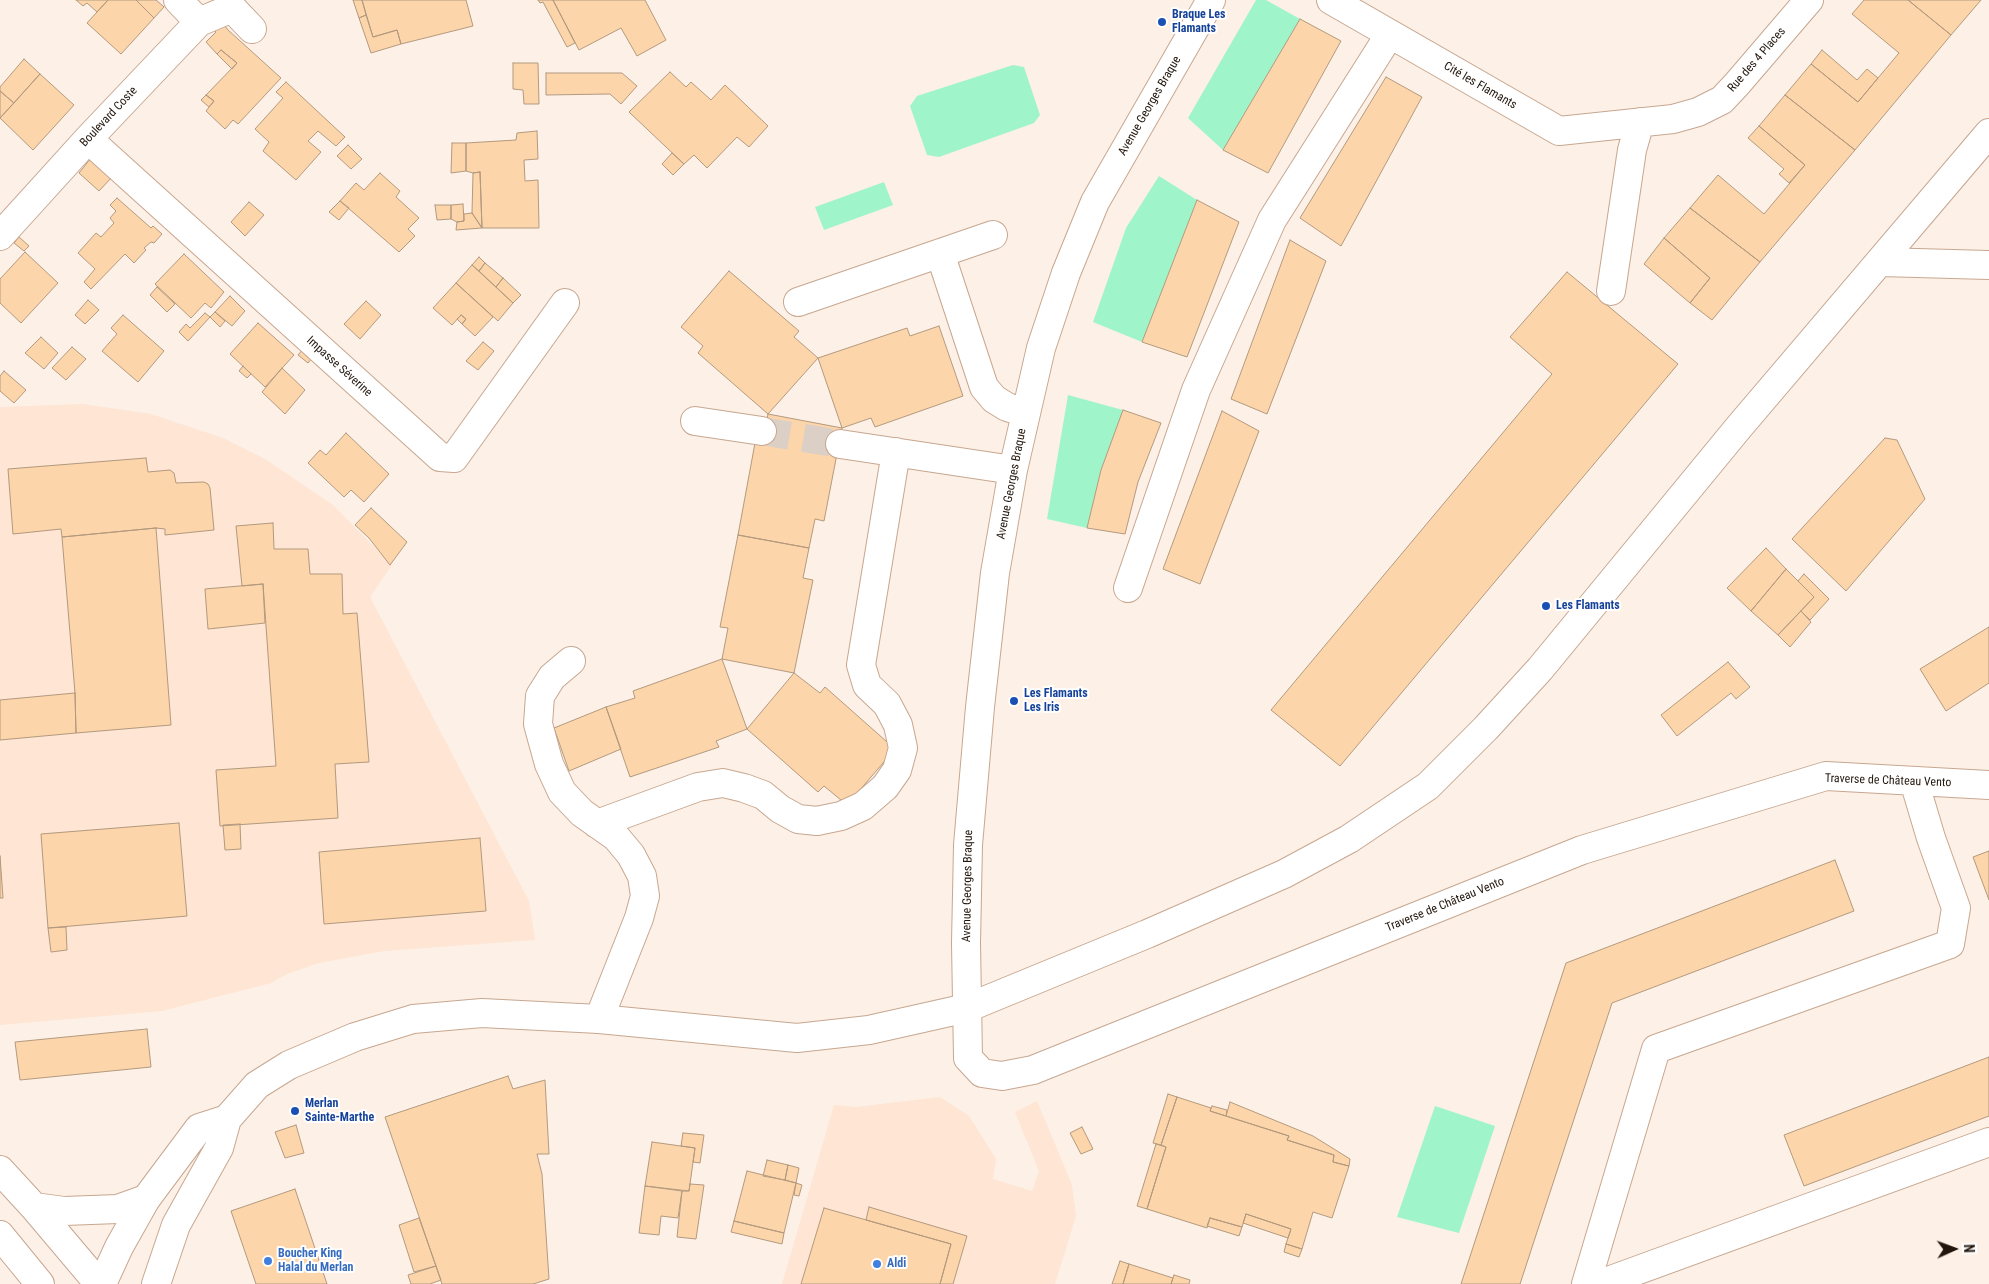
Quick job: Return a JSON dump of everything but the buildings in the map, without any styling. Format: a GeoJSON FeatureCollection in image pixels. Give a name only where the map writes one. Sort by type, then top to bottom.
{"type":"FeatureCollection","features":[{"type":"Feature","properties":{"kind":"street"},"geometry":{"type":"LineString","coordinates":[[178,0],[199,22],[232,8],[252,29]]}},
{"type":"Feature","properties":{"kind":"street","name":"Avenue Georges Braque"},"geometry":{"type":"LineString","coordinates":[[967,1008],[968,845],[980,707],[996,573],[1013,470],[1041,348],[1066,273],[1094,202],[1211,0]]}},
{"type":"Feature","properties":{"kind":"street","name":"Cité les Flamants"},"geometry":{"type":"LineString","coordinates":[[1331,0],[1559,131],[1640,122]]}},
{"type":"Feature","properties":{"kind":"street","name":"Rue des 4 Places"},"geometry":{"type":"LineString","coordinates":[[1640,122],[1685,117],[1722,100],[1809,0]]}},
{"type":"Feature","properties":{"kind":"street","name":"Boulevard Coste"},"geometry":{"type":"LineString","coordinates":[[0,236],[88,139],[199,22]]}},
{"type":"Feature","properties":{"kind":"street"},"geometry":{"type":"LineString","coordinates":[[1128,588],[1196,390],[1272,220],[1390,34]]}},
{"type":"Feature","properties":{"kind":"street"},"geometry":{"type":"LineString","coordinates":[[1611,291],[1632,150],[1640,122]]}},
{"type":"Feature","properties":{"kind":"street"},"geometry":{"type":"LineString","coordinates":[[156,1284],[176,1225],[219,1148],[227,1119],[258,1085],[289,1066],[354,1037],[413,1019],[482,1012],[599,1020],[797,1038],[869,1030],[967,1008],[1147,934],[1284,874],[1349,839],[1428,786],[1486,728],[1540,669],[1739,427],[1989,133]]}},
{"type":"Feature","properties":{"kind":"street","name":"Impasse Séverine"},"geometry":{"type":"LineString","coordinates":[[88,139],[440,456],[454,458],[565,303]]}},
{"type":"Feature","properties":{"kind":"street"},"geometry":{"type":"LineString","coordinates":[[798,302],[993,235]]}},
{"type":"Feature","properties":{"kind":"street"},"geometry":{"type":"LineString","coordinates":[[940,253],[984,387],[994,398],[1007,407],[1026,413]]}},
{"type":"Feature","properties":{"kind":"street"},"geometry":{"type":"LineString","coordinates":[[1880,262],[1989,265]]}},
{"type":"Feature","properties":{"kind":"street"},"geometry":{"type":"LineString","coordinates":[[695,421],[762,431]]}},
{"type":"Feature","properties":{"kind":"street"},"geometry":{"type":"LineString","coordinates":[[840,444],[1013,470]]}},
{"type":"Feature","properties":{"kind":"street"},"geometry":{"type":"LineString","coordinates":[[597,824],[698,787],[723,783],[763,795],[780,809],[798,819],[817,821],[841,816],[863,806],[886,786],[897,770],[903,748],[898,724],[887,704],[868,685],[861,665],[896,452]]}},
{"type":"Feature","properties":{"kind":"street"},"geometry":{"type":"LineString","coordinates":[[572,661],[552,677],[540,696],[538,724],[549,764],[562,792],[582,812],[616,837],[631,855],[642,876],[645,896],[640,918],[599,1020]]}},
{"type":"Feature","properties":{"kind":"street","name":"Traverse de Château Vento"},"geometry":{"type":"LineString","coordinates":[[967,1008],[968,1058],[982,1073],[1002,1076],[1033,1070],[1582,850],[1826,776],[1989,784]]}},
{"type":"Feature","properties":{"kind":"street"},"geometry":{"type":"LineString","coordinates":[[1586,1284],[1656,1049],[1950,944],[1956,908],[1931,838],[1914,781]]}},
{"type":"Feature","properties":{"kind":"street"},"geometry":{"type":"LineString","coordinates":[[0,1170],[101,1284],[146,1199],[199,1128],[227,1119]]}},
{"type":"Feature","properties":{"kind":"street"},"geometry":{"type":"LineString","coordinates":[[1600,1284],[1989,1142]]}},
{"type":"Feature","properties":{"kind":"street"},"geometry":{"type":"LineString","coordinates":[[34,1207],[64,1211],[118,1209],[146,1199]]}},
{"type":"Feature","properties":{"kind":"street"},"geometry":{"type":"LineString","coordinates":[[0,1235],[40,1284]]}},
{"type":"Feature","properties":{"kind":"shaded area"},"geometry":{"type":"Polygon","coordinates":[[[83,404],[151,414],[223,438],[265,459],[333,505],[392,565],[370,597],[529,901],[535,940],[384,951],[319,963],[287,974],[271,983],[162,1011],[0,1025],[0,407],[83,404]]]}},
{"type":"Feature","properties":{"kind":"shaded area"},"geometry":{"type":"Polygon","coordinates":[[[940,1097],[969,1116],[996,1159],[993,1179],[1032,1191],[1039,1171],[1015,1112],[1037,1101],[1072,1185],[1076,1216],[1055,1284],[782,1284],[834,1105],[856,1107],[940,1097]]]}},
{"type":"Feature","properties":{"kind":"green space"},"geometry":{"type":"Polygon","coordinates":[[[1256,0],[1266,0],[1300,19],[1223,150],[1188,118],[1256,0]]]}},
{"type":"Feature","properties":{"kind":"green space"},"geometry":{"type":"Polygon","coordinates":[[[1013,65],[1024,67],[1040,115],[1034,123],[939,157],[927,155],[910,106],[917,96],[1013,65]]]}},
{"type":"Feature","properties":{"kind":"green space"},"geometry":{"type":"Polygon","coordinates":[[[1159,176],[1197,200],[1142,342],[1093,322],[1126,228],[1159,176]]]}},
{"type":"Feature","properties":{"kind":"green space"},"geometry":{"type":"Polygon","coordinates":[[[884,182],[893,205],[824,230],[815,207],[884,182]]]}},
{"type":"Feature","properties":{"kind":"green space"},"geometry":{"type":"Polygon","coordinates":[[[1068,395],[1123,410],[1101,470],[1087,528],[1047,519],[1068,395]]]}},
{"type":"Feature","properties":{"kind":"green space"},"geometry":{"type":"Polygon","coordinates":[[[1435,1106],[1495,1126],[1459,1233],[1397,1217],[1435,1106]]]}},
{"type":"Feature","properties":{"kind":"tunnel"},"geometry":{"type":"LineString","coordinates":[[762,431],[840,444]]}},
{"type":"Feature","properties":{"kind":"place","name":"Braque Les Flamants"},"geometry":{"type":"Point","coordinates":[1162,22]}},
{"type":"Feature","properties":{"kind":"place","name":"Les Flamants"},"geometry":{"type":"Point","coordinates":[1546,606]}},
{"type":"Feature","properties":{"kind":"place","name":"Les Flamants Les Iris"},"geometry":{"type":"Point","coordinates":[1014,701]}},
{"type":"Feature","properties":{"kind":"place","name":"Merlan Sainte-Marthe"},"geometry":{"type":"Point","coordinates":[295,1111]}},
{"type":"Feature","properties":{"kind":"place","name":"Boucher King Halal du Merlan"},"geometry":{"type":"Point","coordinates":[268,1261]}},
{"type":"Feature","properties":{"kind":"place","name":"Aldi"},"geometry":{"type":"Point","coordinates":[877,1264]}}]}
